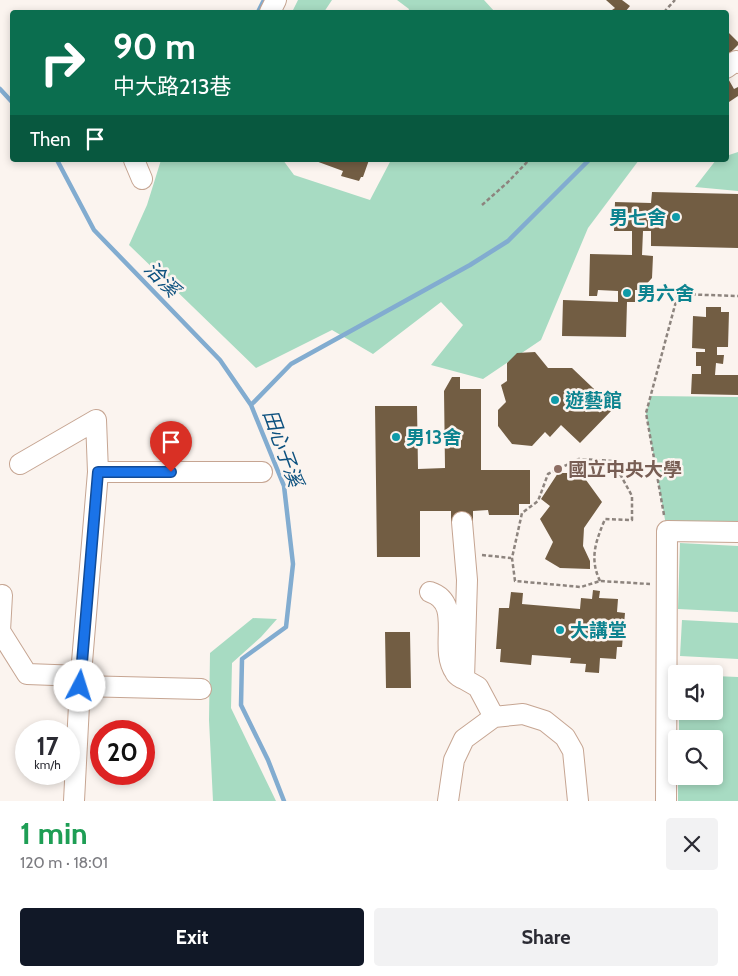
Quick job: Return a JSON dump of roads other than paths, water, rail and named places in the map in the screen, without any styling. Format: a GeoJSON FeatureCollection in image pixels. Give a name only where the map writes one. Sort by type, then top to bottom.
{"type":"FeatureCollection","features":[{"type":"Feature","properties":{"kind":"street"},"geometry":{"type":"LineString","coordinates":[[135,162],[142,179]]}},
{"type":"Feature","properties":{"kind":"street"},"geometry":{"type":"LineString","coordinates":[[20,464],[96,420],[98,472],[80,681],[74,801]]}},
{"type":"Feature","properties":{"kind":"street"},"geometry":{"type":"LineString","coordinates":[[98,472],[262,472]]}},
{"type":"Feature","properties":{"kind":"street"},"geometry":{"type":"LineString","coordinates":[[462,522],[467,580],[464,680]]}},
{"type":"Feature","properties":{"kind":"street"},"geometry":{"type":"LineString","coordinates":[[666,801],[667,532],[738,532]]}},
{"type":"Feature","properties":{"kind":"street"},"geometry":{"type":"LineString","coordinates":[[430,592],[440,595],[448,608],[449,654],[455,672],[464,680],[478,687],[494,717]]}},
{"type":"Feature","properties":{"kind":"street"},"geometry":{"type":"LineString","coordinates":[[2,595],[0,631],[27,674],[80,681],[201,689]]}},
{"type":"Feature","properties":{"kind":"street"},"geometry":{"type":"LineString","coordinates":[[448,801],[454,760],[464,739],[494,717],[523,714],[545,721],[564,737],[573,751],[578,801]]}},
{"type":"Feature","properties":{"kind":"waterway","name":"洽溪"},"geometry":{"type":"LineString","coordinates":[[259,10],[264,0]]}},
{"type":"Feature","properties":{"kind":"waterway","name":"洽溪"},"geometry":{"type":"LineString","coordinates":[[0,89],[10,100]]}},
{"type":"Feature","properties":{"kind":"waterway","name":"洽溪"},"geometry":{"type":"LineString","coordinates":[[58,162],[94,230],[220,360],[251,405]]}},
{"type":"Feature","properties":{"kind":"waterway","name":"田心子溪"},"geometry":{"type":"LineString","coordinates":[[284,801],[268,760],[241,705],[242,659],[286,627],[293,564],[284,486],[251,405],[291,364],[470,265],[508,241],[587,162]]}},
{"type":"Feature","properties":{"kind":"place","name":"男七舍"},"geometry":{"type":"Point","coordinates":[676,217]}},
{"type":"Feature","properties":{"kind":"place","name":"男六舍"},"geometry":{"type":"Point","coordinates":[627,293]}},
{"type":"Feature","properties":{"kind":"place","name":"遊藝館"},"geometry":{"type":"Point","coordinates":[555,400]}},
{"type":"Feature","properties":{"kind":"place","name":"男13舍"},"geometry":{"type":"Point","coordinates":[396,437]}},
{"type":"Feature","properties":{"kind":"place","name":"國立中央大學"},"geometry":{"type":"Point","coordinates":[558,469]}},
{"type":"Feature","properties":{"kind":"place","name":"大講堂"},"geometry":{"type":"Point","coordinates":[560,630]}}]}
